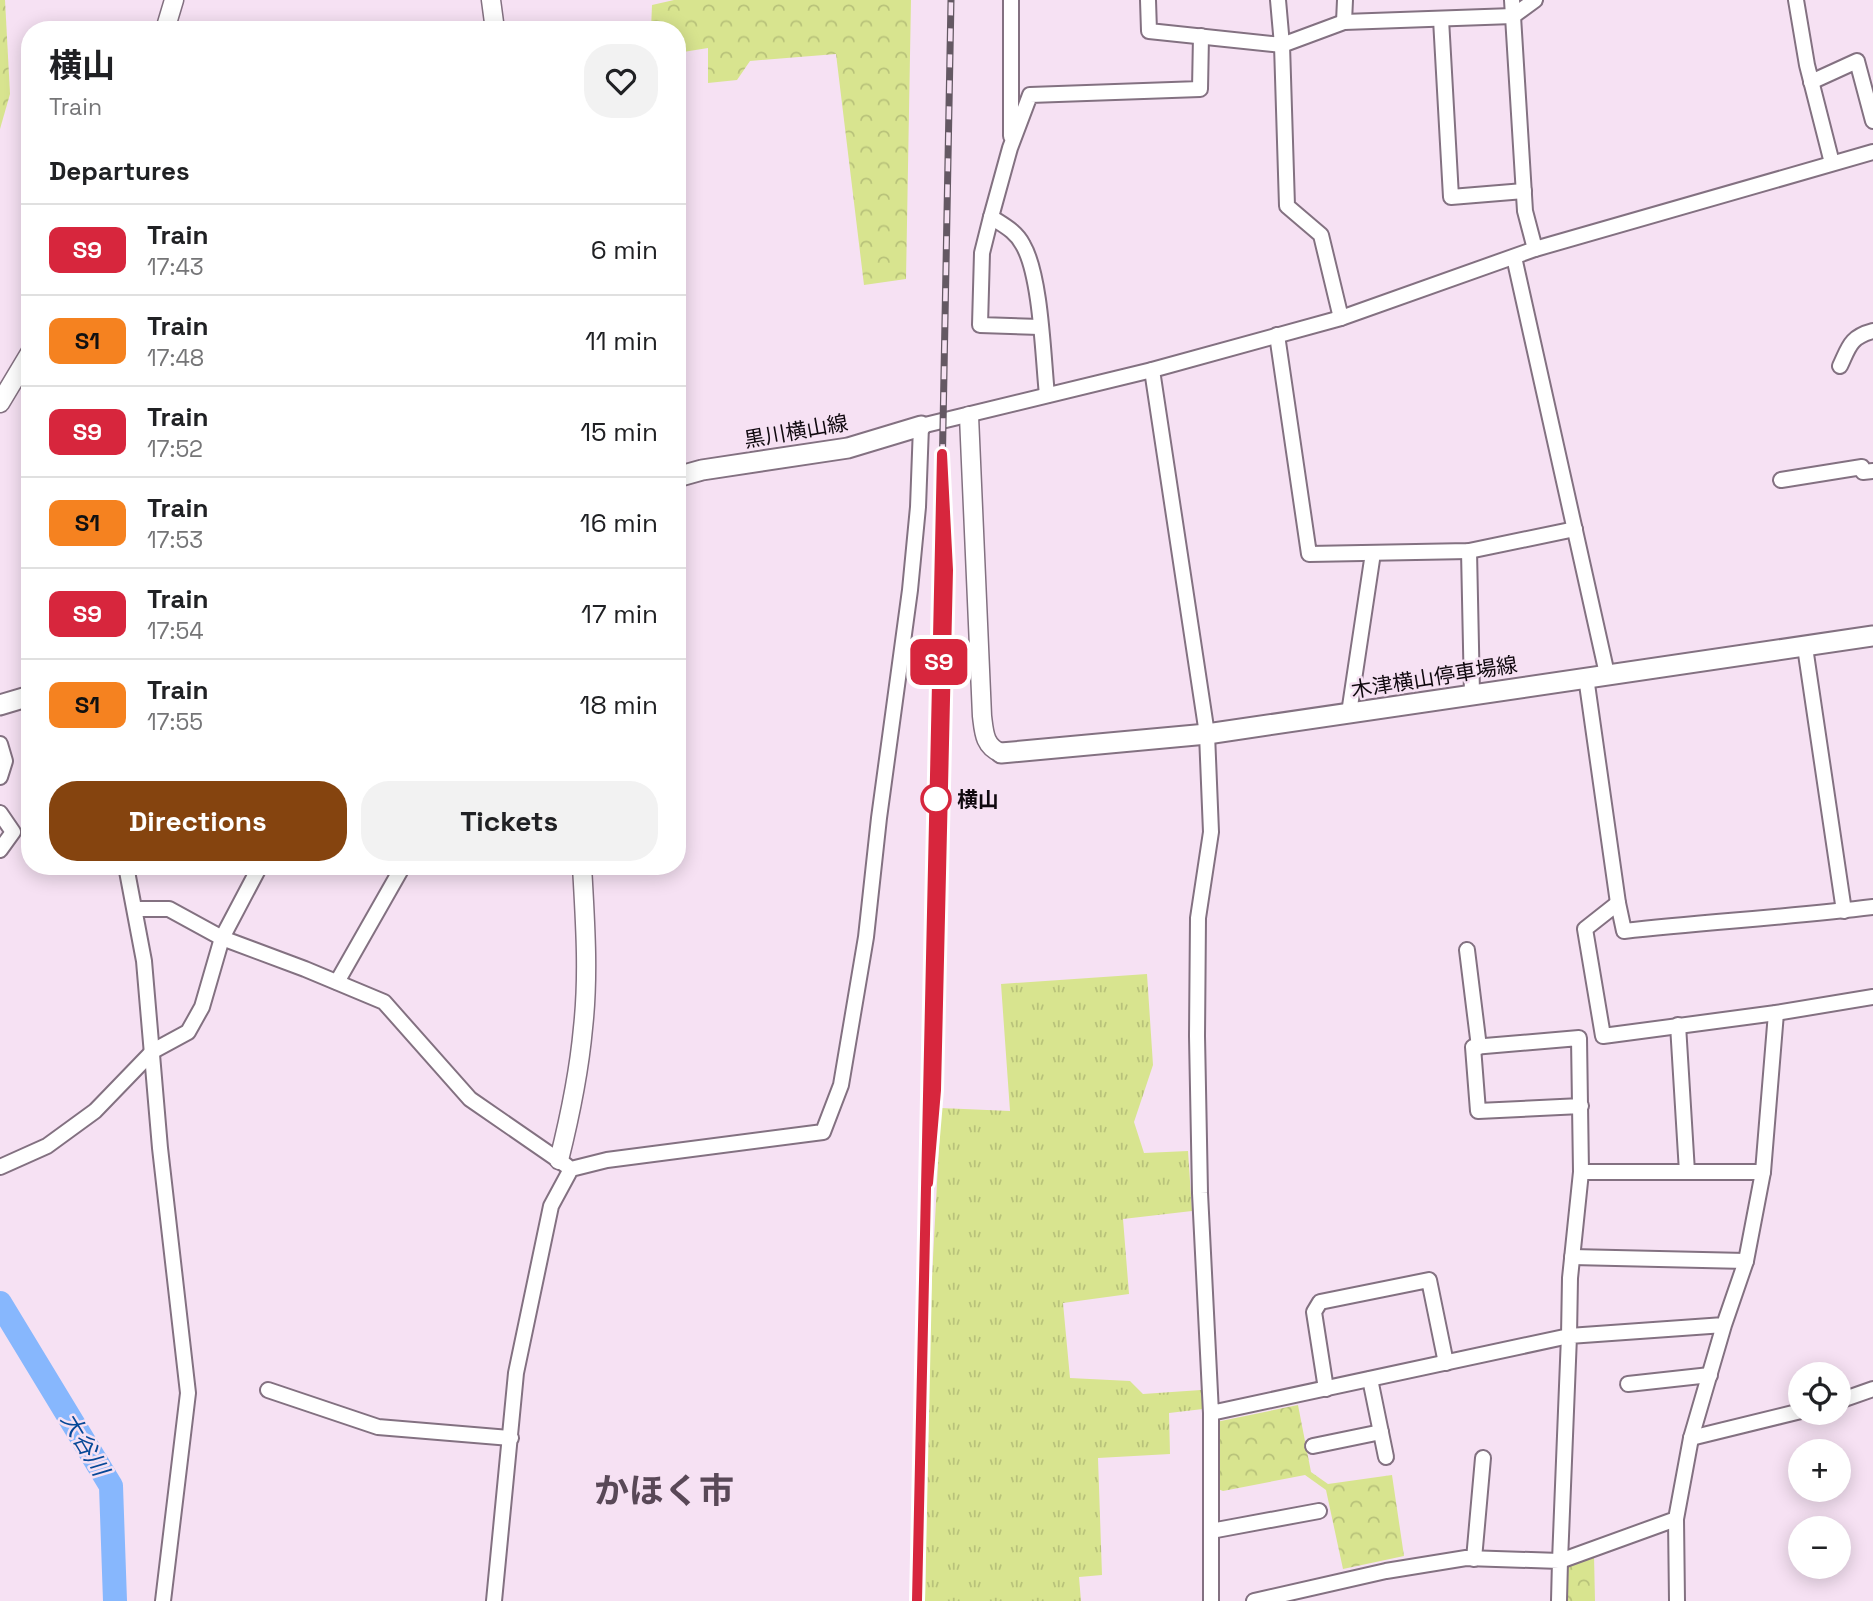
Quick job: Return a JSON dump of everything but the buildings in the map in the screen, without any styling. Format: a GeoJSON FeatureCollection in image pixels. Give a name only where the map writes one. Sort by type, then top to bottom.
{"type":"FeatureCollection","features":[{"type":"Feature","properties":{"kind":"main road","name":"黒川横山線"},"geometry":{"type":"LineString","coordinates":[[686,474],[848,447],[921,426]]}},
{"type":"Feature","properties":{"kind":"main road","name":"木津横山停車場線"},"geometry":{"type":"LineString","coordinates":[[1001,752],[1207,734],[1873,636]]}},
{"type":"Feature","properties":{"kind":"main road"},"geometry":{"type":"LineString","coordinates":[[0,705],[21,699]]}},
{"type":"Feature","properties":{"kind":"street"},"geometry":{"type":"LineString","coordinates":[[168,21],[174,0]]}},
{"type":"Feature","properties":{"kind":"street"},"geometry":{"type":"LineString","coordinates":[[491,0],[494,21]]}},
{"type":"Feature","properties":{"kind":"street"},"geometry":{"type":"LineString","coordinates":[[1010,148],[1012,0]]}},
{"type":"Feature","properties":{"kind":"street"},"geometry":{"type":"LineString","coordinates":[[1149,0],[1149,31],[1282,44],[1344,22],[1513,16],[1535,0]]}},
{"type":"Feature","properties":{"kind":"street"},"geometry":{"type":"LineString","coordinates":[[1278,0],[1287,206],[1321,235],[1341,318]]}},
{"type":"Feature","properties":{"kind":"street"},"geometry":{"type":"LineString","coordinates":[[1344,22],[1345,0]]}},
{"type":"Feature","properties":{"kind":"street"},"geometry":{"type":"LineString","coordinates":[[1512,0],[1525,211],[1535,249]]}},
{"type":"Feature","properties":{"kind":"street"},"geometry":{"type":"LineString","coordinates":[[1796,0],[1811,82],[1832,163]]}},
{"type":"Feature","properties":{"kind":"street"},"geometry":{"type":"LineString","coordinates":[[1441,19],[1451,197],[1524,191]]}},
{"type":"Feature","properties":{"kind":"street"},"geometry":{"type":"LineString","coordinates":[[1040,327],[980,325],[982,253],[1010,148],[1030,95],[1200,89],[1201,36]]}},
{"type":"Feature","properties":{"kind":"street"},"geometry":{"type":"LineString","coordinates":[[1811,82],[1857,61],[1873,121]]}},
{"type":"Feature","properties":{"kind":"street"},"geometry":{"type":"LineString","coordinates":[[135,909],[169,909],[222,937],[384,1002],[470,1099],[565,1164],[822,1132],[841,1085],[866,937],[910,590],[918,507],[921,426],[1152,370],[1341,318],[1535,249],[1873,152]]}},
{"type":"Feature","properties":{"kind":"street"},"geometry":{"type":"LineString","coordinates":[[991,217],[1013,232],[1024,246],[1034,279],[1047,395]]}},
{"type":"Feature","properties":{"kind":"street"},"geometry":{"type":"LineString","coordinates":[[1514,257],[1606,674]]}},
{"type":"Feature","properties":{"kind":"street"},"geometry":{"type":"LineString","coordinates":[[1840,366],[1850,343],[1859,335],[1873,331]]}},
{"type":"Feature","properties":{"kind":"street"},"geometry":{"type":"LineString","coordinates":[[1278,335],[1309,554],[1469,551],[1575,529]]}},
{"type":"Feature","properties":{"kind":"street"},"geometry":{"type":"LineString","coordinates":[[0,403],[21,368]]}},
{"type":"Feature","properties":{"kind":"street"},"geometry":{"type":"LineString","coordinates":[[1152,370],[1207,734],[1211,832],[1198,918],[1197,1036],[1200,1193],[1211,1413],[1212,1601]]}},
{"type":"Feature","properties":{"kind":"street"},"geometry":{"type":"LineString","coordinates":[[969,416],[982,716],[986,741],[990,747],[1001,752]]}},
{"type":"Feature","properties":{"kind":"street"},"geometry":{"type":"LineString","coordinates":[[1781,480],[1862,467],[1863,472],[1873,471]]}},
{"type":"Feature","properties":{"kind":"street"},"geometry":{"type":"LineString","coordinates":[[1469,551],[1472,694]]}},
{"type":"Feature","properties":{"kind":"street"},"geometry":{"type":"LineString","coordinates":[[1349,713],[1373,552]]}},
{"type":"Feature","properties":{"kind":"street"},"geometry":{"type":"LineString","coordinates":[[1805,647],[1844,911]]}},
{"type":"Feature","properties":{"kind":"street"},"geometry":{"type":"LineString","coordinates":[[1586,677],[1624,931],[1873,907]]}},
{"type":"Feature","properties":{"kind":"street"},"geometry":{"type":"LineString","coordinates":[[0,744],[5,761],[0,777]]}},
{"type":"Feature","properties":{"kind":"street"},"geometry":{"type":"LineString","coordinates":[[0,813],[13,832],[0,850]]}},
{"type":"Feature","properties":{"kind":"street"},"geometry":{"type":"LineString","coordinates":[[128,875],[144,961],[160,1147],[188,1393],[163,1601]]}},
{"type":"Feature","properties":{"kind":"street"},"geometry":{"type":"LineString","coordinates":[[0,1167],[47,1146],[95,1111],[153,1051],[188,1032],[202,1007],[222,937],[255,875]]}},
{"type":"Feature","properties":{"kind":"street"},"geometry":{"type":"LineString","coordinates":[[337,982],[398,875]]}},
{"type":"Feature","properties":{"kind":"street"},"geometry":{"type":"LineString","coordinates":[[494,1601],[516,1373],[551,1206],[565,1164],[584,1027],[586,947],[582,875]]}},
{"type":"Feature","properties":{"kind":"street"},"geometry":{"type":"LineString","coordinates":[[1603,1036],[1584,929],[1618,903]]}},
{"type":"Feature","properties":{"kind":"street"},"geometry":{"type":"LineString","coordinates":[[1466,950],[1479,1047]]}},
{"type":"Feature","properties":{"kind":"street"},"geometry":{"type":"LineString","coordinates":[[1581,1106],[1478,1111],[1473,1047],[1603,1036],[1873,997]]}},
{"type":"Feature","properties":{"kind":"street"},"geometry":{"type":"LineString","coordinates":[[1678,1601],[1676,1519],[1691,1438],[1746,1261],[1763,1172],[1776,1013]]}},
{"type":"Feature","properties":{"kind":"street"},"geometry":{"type":"LineString","coordinates":[[1678,1025],[1687,1172]]}},
{"type":"Feature","properties":{"kind":"street"},"geometry":{"type":"LineString","coordinates":[[1559,1601],[1572,1257],[1581,1172],[1579,1038]]}},
{"type":"Feature","properties":{"kind":"street"},"geometry":{"type":"LineString","coordinates":[[1581,1172],[1763,1172]]}},
{"type":"Feature","properties":{"kind":"street"},"geometry":{"type":"LineString","coordinates":[[1572,1257],[1746,1261]]}},
{"type":"Feature","properties":{"kind":"street"},"geometry":{"type":"LineString","coordinates":[[1326,1389],[1314,1312],[1320,1302],[1429,1280],[1446,1363]]}},
{"type":"Feature","properties":{"kind":"street"},"geometry":{"type":"LineString","coordinates":[[1211,1413],[1569,1336],[1724,1325]]}},
{"type":"Feature","properties":{"kind":"street"},"geometry":{"type":"LineString","coordinates":[[1628,1384],[1710,1375]]}},
{"type":"Feature","properties":{"kind":"street"},"geometry":{"type":"LineString","coordinates":[[1370,1379],[1386,1457]]}},
{"type":"Feature","properties":{"kind":"street"},"geometry":{"type":"LineString","coordinates":[[1851,1397],[1873,1389]]}},
{"type":"Feature","properties":{"kind":"street"},"geometry":{"type":"LineString","coordinates":[[268,1390],[378,1427],[511,1438]]}},
{"type":"Feature","properties":{"kind":"street"},"geometry":{"type":"LineString","coordinates":[[1691,1438],[1788,1413]]}},
{"type":"Feature","properties":{"kind":"street"},"geometry":{"type":"LineString","coordinates":[[1313,1446],[1381,1432]]}},
{"type":"Feature","properties":{"kind":"street"},"geometry":{"type":"LineString","coordinates":[[1474,1559],[1483,1458]]}},
{"type":"Feature","properties":{"kind":"street"},"geometry":{"type":"LineString","coordinates":[[1211,1531],[1319,1511]]}},
{"type":"Feature","properties":{"kind":"street"},"geometry":{"type":"LineString","coordinates":[[1254,1601],[1386,1571],[1474,1559],[1560,1561],[1676,1519]]}},
{"type":"Feature","properties":{"kind":"green space"},"geometry":{"type":"Polygon","coordinates":[[[0,0],[5,0],[10,94],[0,129],[0,0]]]}},
{"type":"Feature","properties":{"kind":"green space"},"geometry":{"type":"Polygon","coordinates":[[[674,0],[911,0],[906,279],[864,285],[836,54],[750,61],[737,80],[708,83],[708,48],[686,52],[686,21],[651,21],[652,5],[674,0]]]}},
{"type":"Feature","properties":{"kind":"green space"},"geometry":{"type":"Polygon","coordinates":[[[1147,974],[1153,1065],[1134,1122],[1144,1153],[1188,1151],[1192,1211],[1123,1219],[1129,1294],[1063,1303],[1070,1378],[1130,1381],[1143,1394],[1201,1390],[1203,1409],[1169,1413],[1170,1454],[1098,1458],[1102,1575],[1079,1577],[1081,1601],[925,1601],[930,1314],[941,1108],[1010,1111],[1001,984],[1147,974]]]}},
{"type":"Feature","properties":{"kind":"green space"},"geometry":{"type":"Polygon","coordinates":[[[1298,1405],[1311,1472],[1328,1484],[1392,1475],[1404,1556],[1343,1569],[1326,1490],[1305,1475],[1223,1491],[1218,1489],[1216,1422],[1298,1405]]]}},
{"type":"Feature","properties":{"kind":"green space"},"geometry":{"type":"Polygon","coordinates":[[[1594,1555],[1595,1601],[1563,1601],[1563,1567],[1594,1555]]]}},
{"type":"Feature","properties":{"kind":"waterway","name":"大谷川"},"geometry":{"type":"LineString","coordinates":[[0,1303],[111,1486],[115,1601]]}},
{"type":"Feature","properties":{"kind":"railway"},"geometry":{"type":"LineString","coordinates":[[917,1601],[951,0]]}},
{"type":"Feature","properties":{"kind":"train","name":"S9"},"geometry":{"type":"LineString","coordinates":[[917,1601],[942,454],[948,570],[936,1090],[928,1183]]}},
{"type":"Feature","properties":{"kind":"place","name":"横山"},"geometry":{"type":"Point","coordinates":[936,799]}},
{"type":"Feature","properties":{"kind":"district","name":"かほく市"},"geometry":{"type":"Point","coordinates":[664,1491]}}]}
